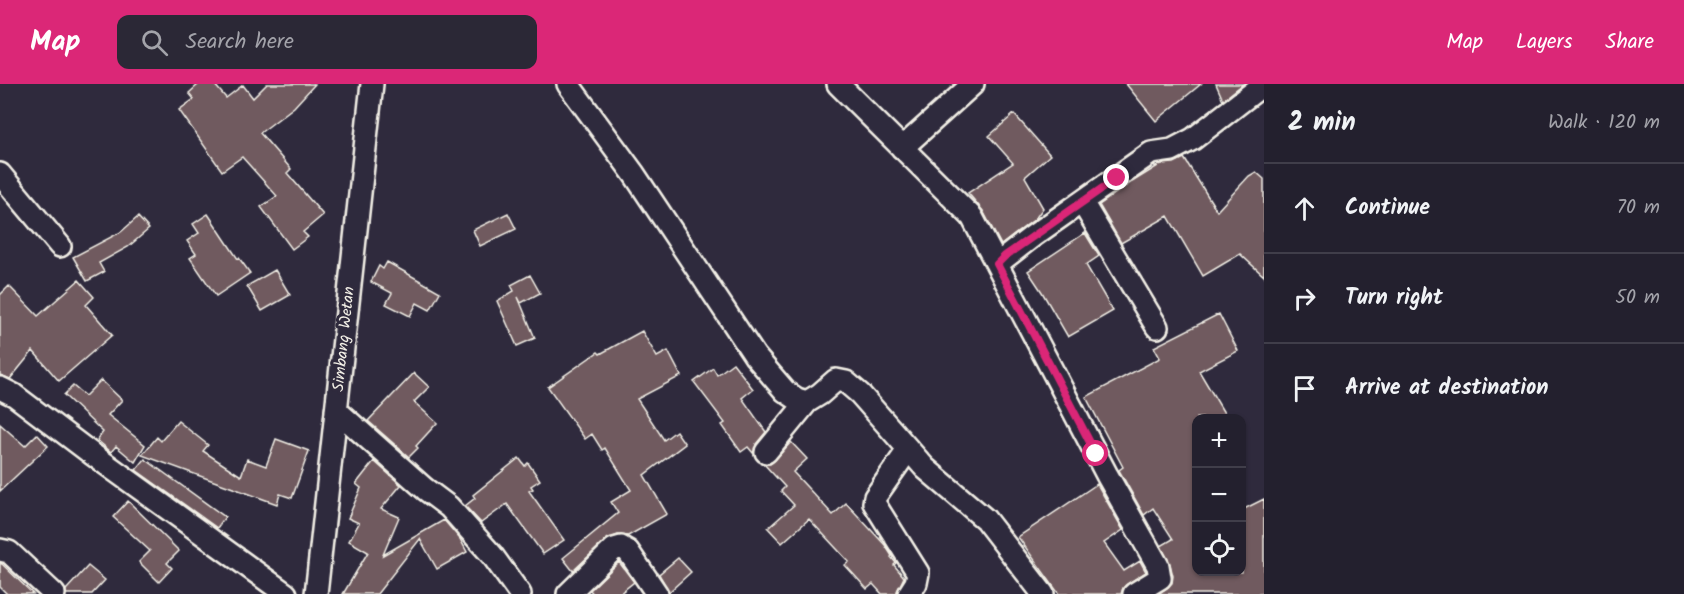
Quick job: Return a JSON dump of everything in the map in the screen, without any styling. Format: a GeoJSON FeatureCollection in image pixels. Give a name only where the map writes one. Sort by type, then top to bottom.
{"type":"FeatureCollection","features":[{"type":"Feature","properties":{"kind":"street","name":"Simbang Wetan"},"geometry":{"type":"LineString","coordinates":[[316,594],[372,84]]}},
{"type":"Feature","properties":{"kind":"street"},"geometry":{"type":"LineString","coordinates":[[568,84],[634,174],[755,356],[785,391],[807,402]]}},
{"type":"Feature","properties":{"kind":"street"},"geometry":{"type":"LineString","coordinates":[[838,84],[972,217],[1107,475],[1158,566],[1160,578],[1134,594]]}},
{"type":"Feature","properties":{"kind":"street"},"geometry":{"type":"LineString","coordinates":[[902,148],[973,84]]}},
{"type":"Feature","properties":{"kind":"street"},"geometry":{"type":"LineString","coordinates":[[997,264],[1005,256],[1151,153],[1172,150],[1193,138],[1264,84]]}},
{"type":"Feature","properties":{"kind":"street"},"geometry":{"type":"LineString","coordinates":[[0,174],[60,246]]}},
{"type":"Feature","properties":{"kind":"street"},"geometry":{"type":"LineString","coordinates":[[1082,202],[1157,327]]}},
{"type":"Feature","properties":{"kind":"street"},"geometry":{"type":"LineString","coordinates":[[766,452],[807,402],[836,380],[846,382],[860,394],[925,468],[984,519],[1042,594]]}},
{"type":"Feature","properties":{"kind":"street"},"geometry":{"type":"LineString","coordinates":[[0,388],[14,395],[286,594]]}},
{"type":"Feature","properties":{"kind":"street"},"geometry":{"type":"LineString","coordinates":[[336,410],[454,512],[492,555],[520,594]]}},
{"type":"Feature","properties":{"kind":"street"},"geometry":{"type":"LineString","coordinates":[[908,450],[875,496],[874,503],[918,573],[916,584],[909,594]]}},
{"type":"Feature","properties":{"kind":"street"},"geometry":{"type":"LineString","coordinates":[[568,594],[614,549],[621,548],[627,551],[657,594]]}},
{"type":"Feature","properties":{"kind":"street"},"geometry":{"type":"LineString","coordinates":[[0,550],[9,552],[54,594]]}},
{"type":"Feature","properties":{"kind":"building"},"geometry":{"type":"Polygon","coordinates":[[[199,84],[214,84],[226,98],[243,85],[253,98],[267,84],[315,84],[294,107],[260,133],[291,169],[287,173],[323,215],[303,232],[308,237],[292,249],[261,207],[277,196],[242,157],[222,171],[179,110],[194,99],[189,93],[199,84]]]}},
{"type":"Feature","properties":{"kind":"building"},"geometry":{"type":"Polygon","coordinates":[[[1126,84],[1201,84],[1156,121],[1126,84]]]}},
{"type":"Feature","properties":{"kind":"building"},"geometry":{"type":"Polygon","coordinates":[[[1216,84],[1243,84],[1223,100],[1216,84]]]}},
{"type":"Feature","properties":{"kind":"building"},"geometry":{"type":"Polygon","coordinates":[[[1014,114],[1050,155],[1025,177],[1043,208],[1035,219],[1001,245],[983,211],[968,193],[1013,163],[989,136],[1014,114]]]}},
{"type":"Feature","properties":{"kind":"building"},"geometry":{"type":"Polygon","coordinates":[[[1184,158],[1217,211],[1249,176],[1256,172],[1264,179],[1264,276],[1240,254],[1203,276],[1168,216],[1121,243],[1099,205],[1161,164],[1174,163],[1184,158]]]}},
{"type":"Feature","properties":{"kind":"building"},"geometry":{"type":"Polygon","coordinates":[[[508,213],[516,229],[480,246],[473,230],[508,213]]]}},
{"type":"Feature","properties":{"kind":"building"},"geometry":{"type":"Polygon","coordinates":[[[208,214],[250,273],[216,296],[190,258],[196,254],[187,241],[199,233],[193,224],[208,214]]]}},
{"type":"Feature","properties":{"kind":"building"},"geometry":{"type":"Polygon","coordinates":[[[138,217],[149,229],[128,247],[99,263],[104,272],[87,281],[73,257],[121,232],[138,217]]]}},
{"type":"Feature","properties":{"kind":"building"},"geometry":{"type":"Polygon","coordinates":[[[1085,233],[1099,256],[1086,265],[1113,311],[1068,337],[1028,271],[1085,233]]]}},
{"type":"Feature","properties":{"kind":"building"},"geometry":{"type":"Polygon","coordinates":[[[387,262],[440,292],[430,310],[417,303],[410,316],[386,304],[392,293],[371,282],[379,266],[383,269],[387,262]]]}},
{"type":"Feature","properties":{"kind":"building"},"geometry":{"type":"Polygon","coordinates":[[[275,270],[290,295],[262,311],[247,286],[275,270]]]}},
{"type":"Feature","properties":{"kind":"building"},"geometry":{"type":"Polygon","coordinates":[[[530,275],[540,293],[521,303],[518,297],[535,338],[517,346],[497,301],[514,291],[511,285],[530,275]]]}},
{"type":"Feature","properties":{"kind":"building"},"geometry":{"type":"Polygon","coordinates":[[[79,280],[94,297],[86,305],[112,335],[59,381],[33,351],[10,379],[0,375],[0,295],[9,286],[38,316],[79,280]]]}},
{"type":"Feature","properties":{"kind":"building"},"geometry":{"type":"Polygon","coordinates":[[[1219,314],[1238,351],[1199,371],[1225,414],[1192,414],[1192,576],[1246,576],[1246,508],[1264,499],[1264,594],[1158,594],[1172,583],[1170,564],[1161,546],[1173,539],[1153,508],[1144,515],[1119,470],[1123,467],[1086,397],[1160,358],[1154,347],[1219,314]]]}},
{"type":"Feature","properties":{"kind":"building"},"geometry":{"type":"Polygon","coordinates":[[[642,331],[657,357],[668,351],[681,376],[637,399],[664,440],[676,431],[685,444],[644,475],[667,514],[628,536],[618,535],[606,540],[573,571],[563,558],[618,513],[611,502],[631,490],[605,448],[602,450],[592,434],[585,439],[548,387],[598,352],[600,354],[642,331]]]}},
{"type":"Feature","properties":{"kind":"building"},"geometry":{"type":"Polygon","coordinates":[[[733,363],[753,389],[742,398],[766,432],[756,444],[754,454],[748,447],[741,452],[722,425],[725,423],[694,382],[713,368],[717,375],[733,363]]]}},
{"type":"Feature","properties":{"kind":"building"},"geometry":{"type":"Polygon","coordinates":[[[414,373],[429,387],[414,402],[437,423],[409,457],[368,421],[414,373]]]}},
{"type":"Feature","properties":{"kind":"building"},"geometry":{"type":"Polygon","coordinates":[[[101,380],[122,400],[108,415],[145,445],[135,462],[116,446],[111,452],[97,440],[103,432],[64,395],[73,386],[85,396],[101,380]]]}},
{"type":"Feature","properties":{"kind":"building"},"geometry":{"type":"Polygon","coordinates":[[[178,421],[208,445],[203,451],[241,476],[247,459],[266,466],[276,439],[309,451],[292,498],[280,494],[277,504],[142,455],[157,437],[161,441],[178,421]]]}},
{"type":"Feature","properties":{"kind":"building"},"geometry":{"type":"Polygon","coordinates":[[[0,424],[25,446],[37,434],[48,446],[0,491],[0,424]]]}},
{"type":"Feature","properties":{"kind":"building"},"geometry":{"type":"Polygon","coordinates":[[[791,442],[807,459],[793,472],[833,515],[846,503],[885,545],[896,563],[894,565],[904,577],[896,594],[882,594],[873,584],[867,589],[845,565],[849,562],[809,519],[782,543],[768,528],[794,505],[781,491],[785,487],[764,464],[770,464],[775,460],[791,442]]]}},
{"type":"Feature","properties":{"kind":"building"},"geometry":{"type":"Polygon","coordinates":[[[519,458],[525,466],[528,463],[540,480],[531,486],[533,489],[529,491],[564,540],[543,554],[507,504],[481,523],[465,506],[475,498],[473,495],[519,458]]]}},
{"type":"Feature","properties":{"kind":"building"},"geometry":{"type":"Polygon","coordinates":[[[145,459],[225,517],[217,528],[136,470],[145,459]]]}},
{"type":"Feature","properties":{"kind":"building"},"geometry":{"type":"Polygon","coordinates":[[[374,461],[401,485],[381,509],[399,517],[383,555],[444,520],[460,539],[467,552],[437,569],[420,539],[377,594],[343,594],[368,552],[349,541],[359,523],[348,518],[361,488],[356,484],[374,461]]]}},
{"type":"Feature","properties":{"kind":"building"},"geometry":{"type":"Polygon","coordinates":[[[1097,484],[1123,530],[1104,543],[1124,571],[1140,561],[1146,572],[1127,584],[1121,594],[1059,594],[1018,537],[1097,484]]]}},
{"type":"Feature","properties":{"kind":"building"},"geometry":{"type":"Polygon","coordinates":[[[128,501],[179,551],[167,563],[172,568],[159,582],[139,562],[150,551],[113,517],[128,501]]]}},
{"type":"Feature","properties":{"kind":"building"},"geometry":{"type":"Polygon","coordinates":[[[678,558],[691,572],[669,592],[659,574],[678,558]]]}},
{"type":"Feature","properties":{"kind":"building"},"geometry":{"type":"Polygon","coordinates":[[[619,562],[634,582],[619,594],[593,594],[590,590],[619,562]]]}},
{"type":"Feature","properties":{"kind":"building"},"geometry":{"type":"Polygon","coordinates":[[[0,563],[33,594],[7,594],[0,587],[0,563]]]}},
{"type":"Feature","properties":{"kind":"building"},"geometry":{"type":"Polygon","coordinates":[[[88,566],[105,580],[92,594],[66,594],[66,590],[88,566]]]}},
{"type":"Feature","properties":{"kind":"route"},"geometry":{"type":"LineString","coordinates":[[1096,454],[997,264],[1005,256],[1117,178]]}}]}
